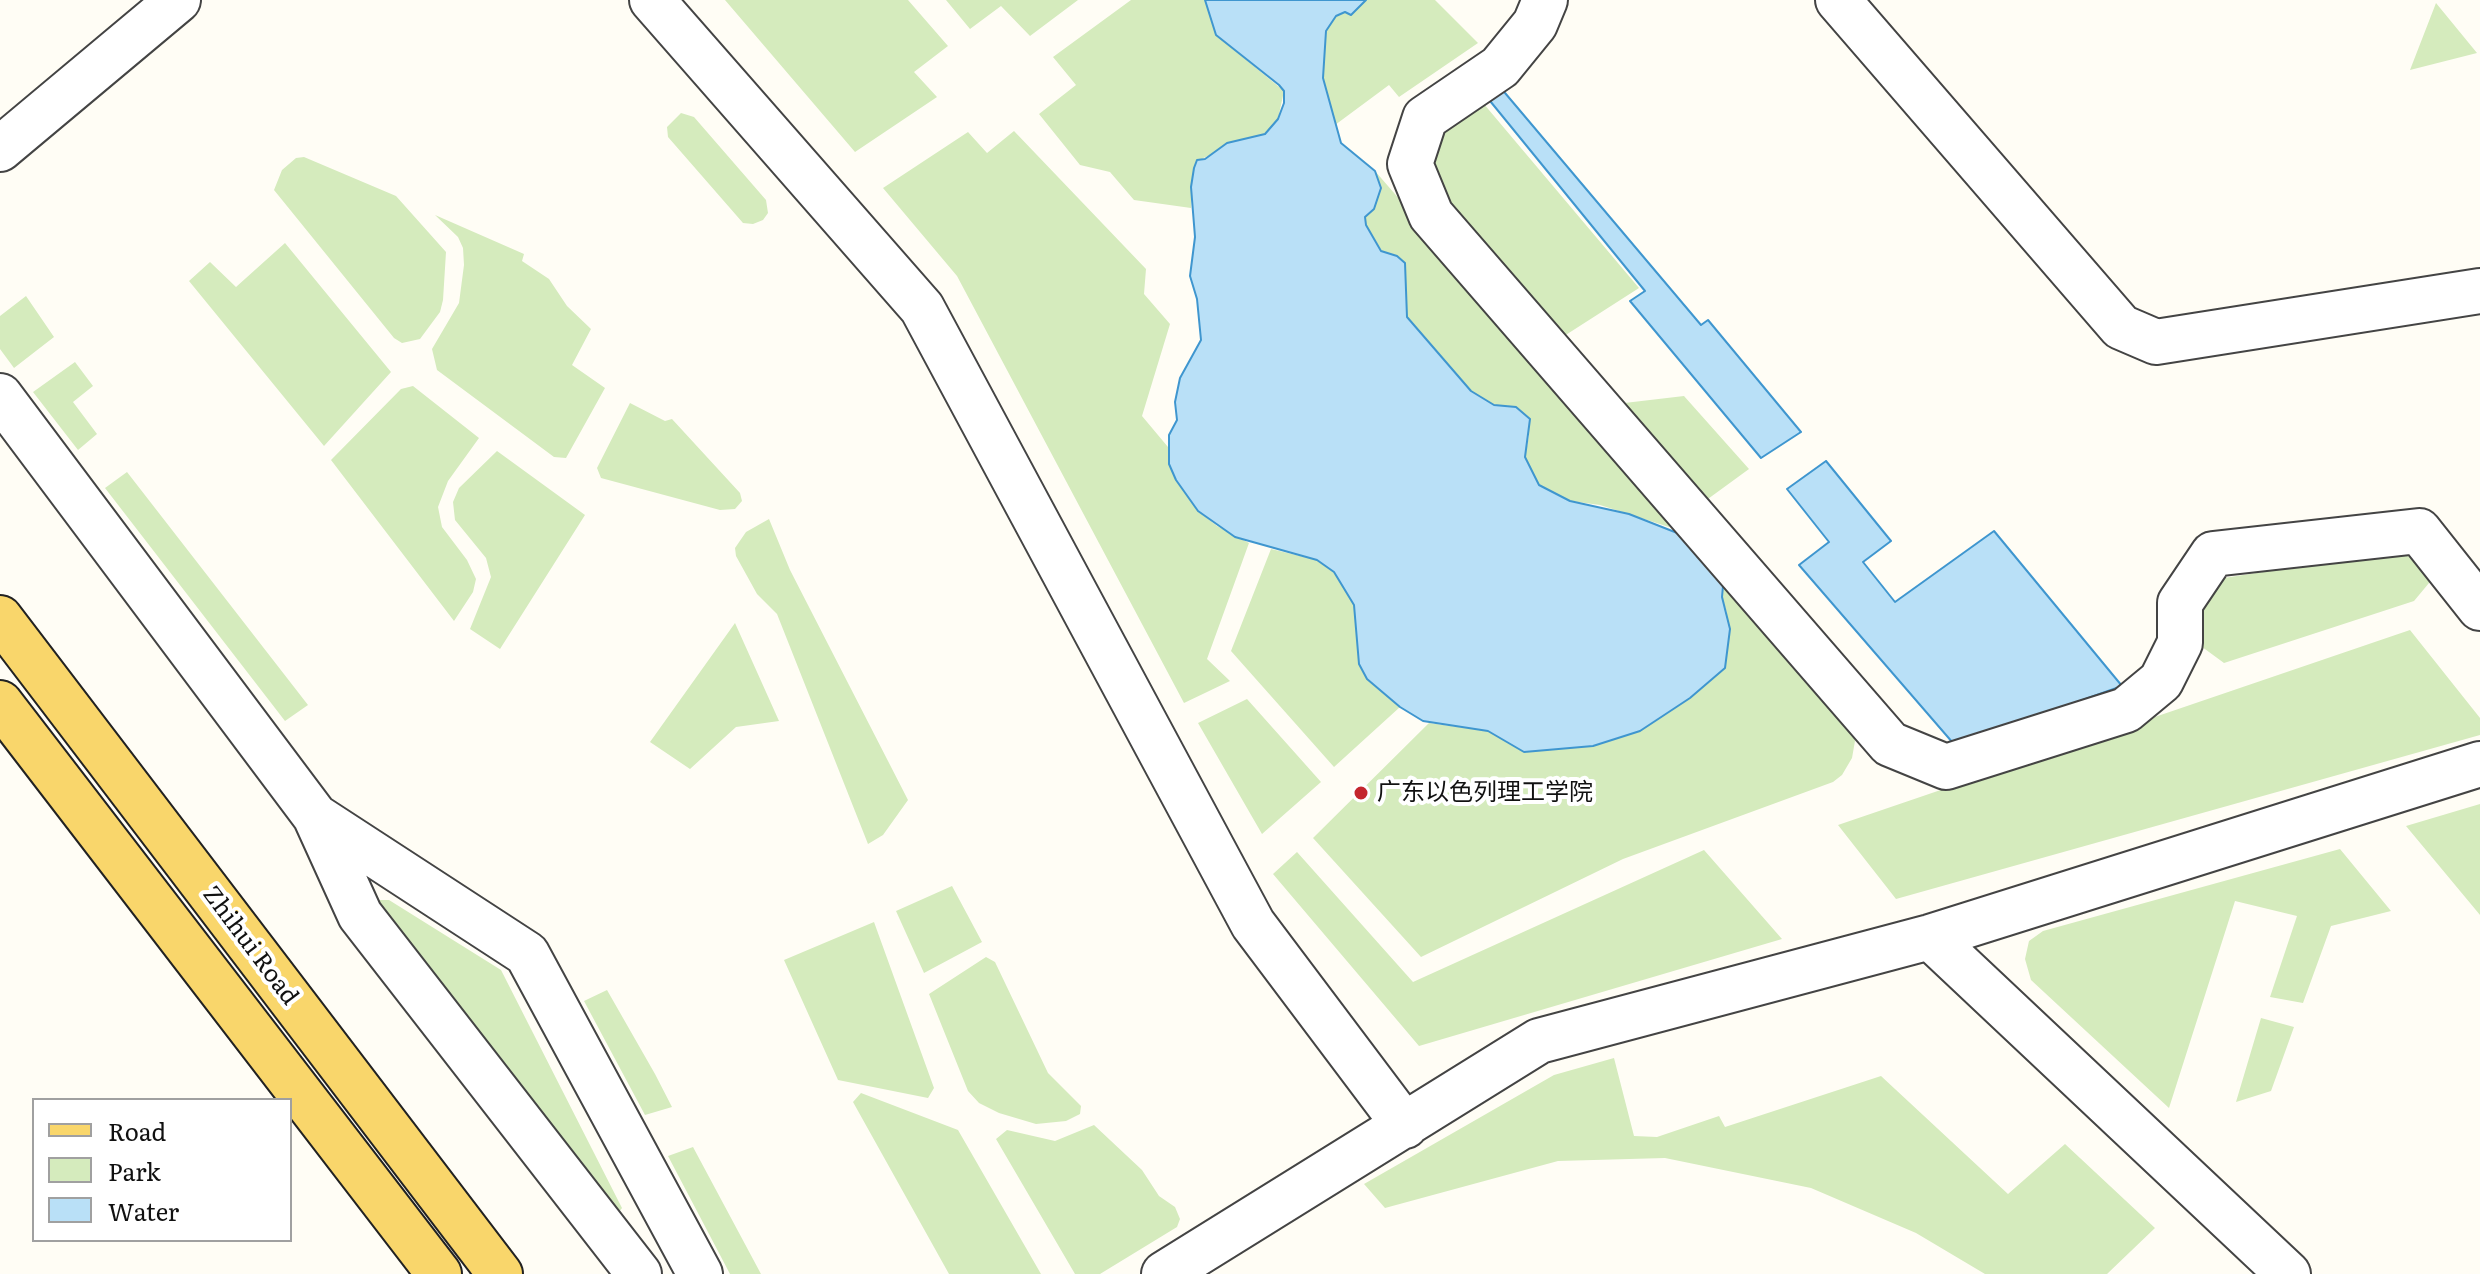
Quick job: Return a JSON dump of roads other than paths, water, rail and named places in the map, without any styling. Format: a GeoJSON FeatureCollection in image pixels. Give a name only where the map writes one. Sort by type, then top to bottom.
{"type":"FeatureCollection","features":[{"type":"Feature","properties":{"kind":"main road","name":"Zhihui Road"},"geometry":{"type":"LineString","coordinates":[[0,618],[500,1274]]}},
{"type":"Feature","properties":{"kind":"main road","name":"Zhihui Road"},"geometry":{"type":"LineString","coordinates":[[0,703],[439,1274]]}},
{"type":"Feature","properties":{"kind":"street"},"geometry":{"type":"LineString","coordinates":[[0,149],[178,0]]}},
{"type":"Feature","properties":{"kind":"street"},"geometry":{"type":"LineString","coordinates":[[652,0],[922,308],[1253,924],[1405,1126]]}},
{"type":"Feature","properties":{"kind":"street"},"geometry":{"type":"LineString","coordinates":[[1545,0],[1535,24],[1500,67],[1425,118],[1410,164],[1431,215],[1890,744],[1946,767],[2126,710],[2161,681],[2180,643],[2180,603],[2213,554],[2419,531],[2480,608]]}},
{"type":"Feature","properties":{"kind":"street"},"geometry":{"type":"LineString","coordinates":[[1838,0],[2121,327],[2156,342],[2475,297]]}},
{"type":"Feature","properties":{"kind":"street"},"geometry":{"type":"LineString","coordinates":[[0,396],[315,816],[360,915],[624,1259],[639,1274]]}},
{"type":"Feature","properties":{"kind":"street"},"geometry":{"type":"LineString","coordinates":[[1164,1274],[1539,1041],[1930,937],[2480,764]]}},
{"type":"Feature","properties":{"kind":"street"},"geometry":{"type":"LineString","coordinates":[[315,816],[527,954],[700,1274]]}},
{"type":"Feature","properties":{"kind":"street"},"geometry":{"type":"LineString","coordinates":[[1930,937],[2288,1274]]}},
{"type":"Feature","properties":{"kind":"water"},"geometry":{"type":"Polygon","coordinates":[[[1205,0],[1366,0],[1351,15],[1345,12],[1336,16],[1326,31],[1323,78],[1341,143],[1375,171],[1381,188],[1374,209],[1365,217],[1366,225],[1381,251],[1397,256],[1405,263],[1407,317],[1471,391],[1494,405],[1516,407],[1530,419],[1525,457],[1539,485],[1570,501],[1629,514],[1695,540],[1724,575],[1722,597],[1730,629],[1725,668],[1690,698],[1640,731],[1593,746],[1524,752],[1488,731],[1423,721],[1400,707],[1367,679],[1359,664],[1354,605],[1334,572],[1317,560],[1235,537],[1198,511],[1176,480],[1169,464],[1169,435],[1177,420],[1175,402],[1180,378],[1201,340],[1197,299],[1190,276],[1195,237],[1191,187],[1194,168],[1197,160],[1205,159],[1227,143],[1265,134],[1278,119],[1284,103],[1284,91],[1279,85],[1216,35],[1205,0]]]}},
{"type":"Feature","properties":{"kind":"water"},"geometry":{"type":"Polygon","coordinates":[[[1500,87],[1701,325],[1708,320],[1801,432],[1761,458],[1630,301],[1645,291],[1486,96],[1500,87]]]}},
{"type":"Feature","properties":{"kind":"water"},"geometry":{"type":"Polygon","coordinates":[[[1826,461],[1891,541],[1863,562],[1895,602],[1994,531],[2122,686],[1962,743],[1953,743],[1799,565],[1829,542],[1787,489],[1826,461]]]}},
{"type":"Feature","properties":{"kind":"place","name":"广东以色列理工学院"},"geometry":{"type":"Point","coordinates":[1361,793]}}]}
